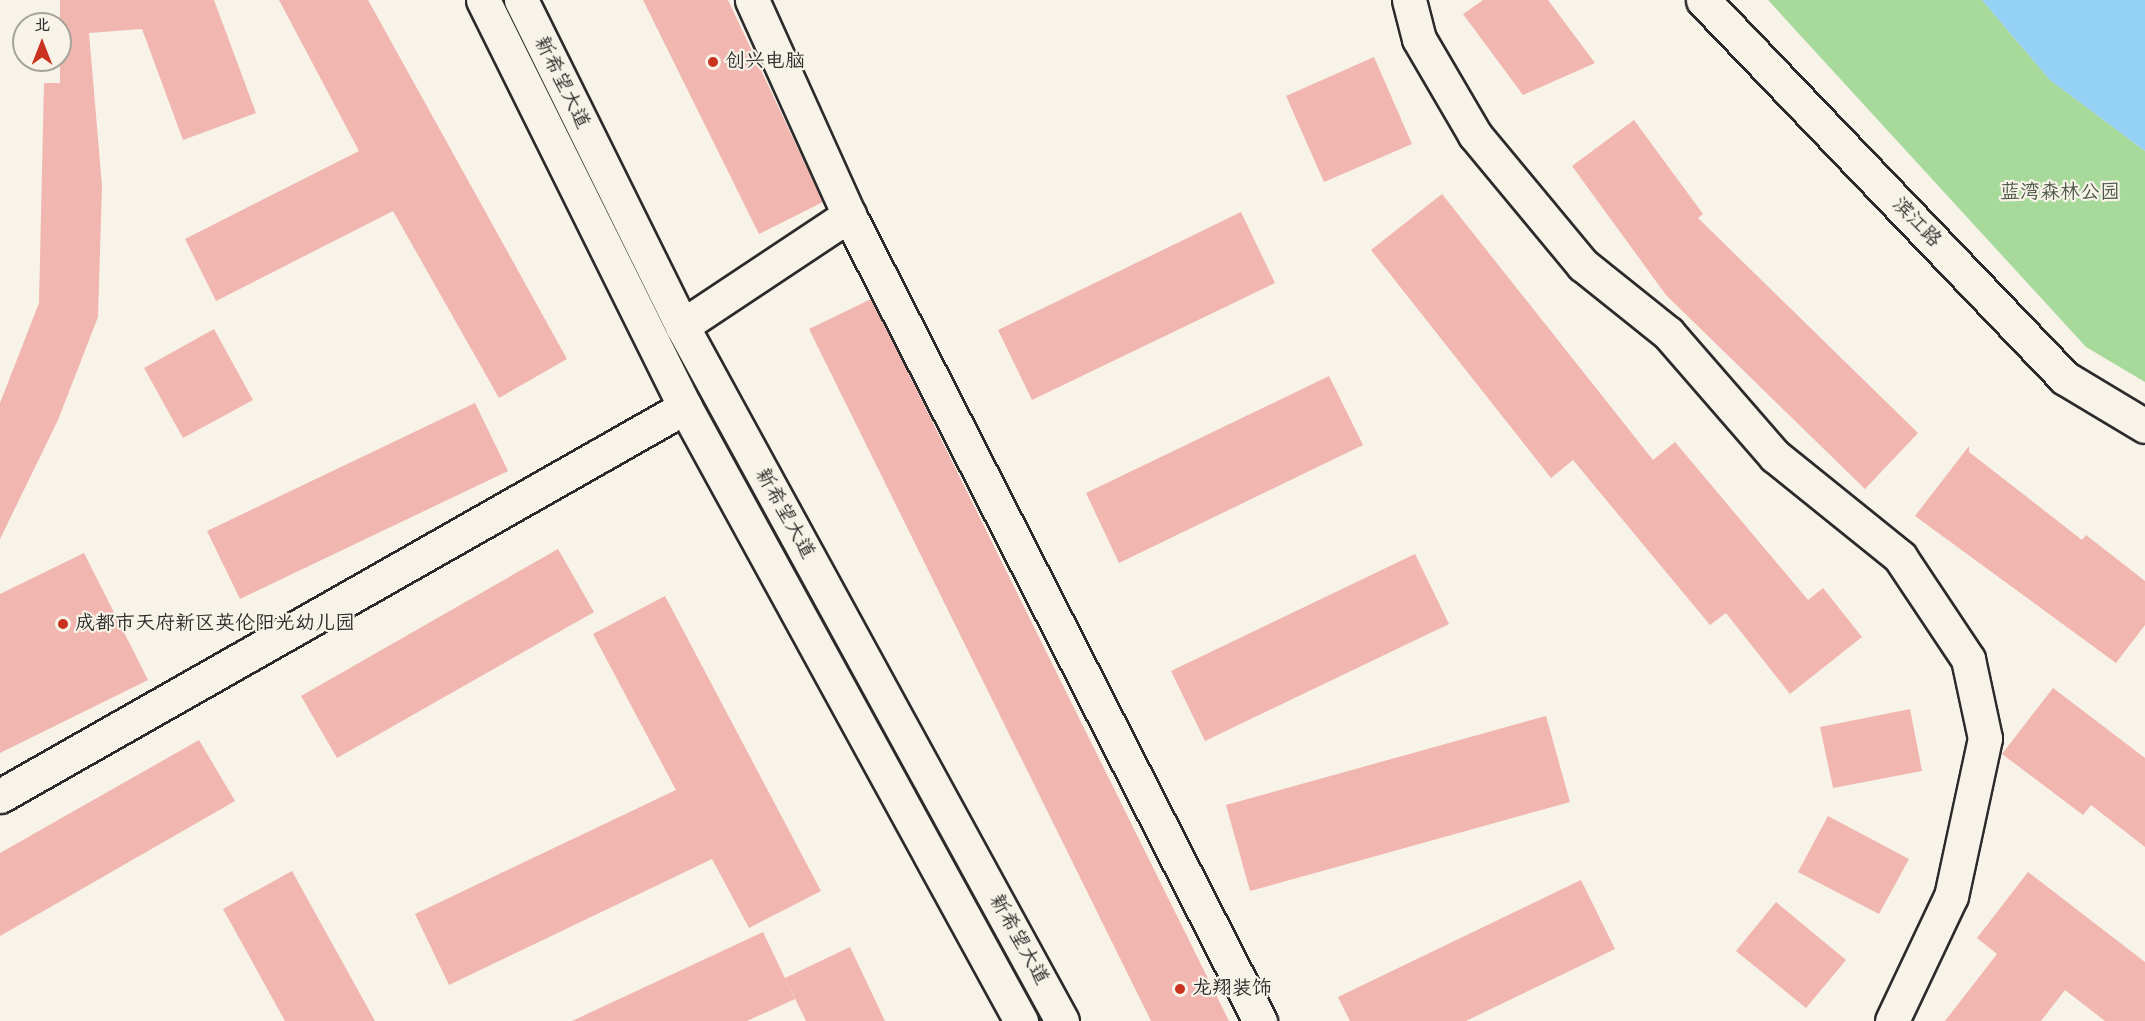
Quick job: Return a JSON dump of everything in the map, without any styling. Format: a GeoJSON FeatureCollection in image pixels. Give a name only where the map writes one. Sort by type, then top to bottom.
{"type":"FeatureCollection","features":[{"type":"Feature","properties":{"kind":"street"},"geometry":{"type":"LineString","coordinates":[[483,0],[685,408],[1021,1021]]}},
{"type":"Feature","properties":{"kind":"street","name":"新希望大道"},"geometry":{"type":"LineString","coordinates":[[520,0],[682,326],[1062,1021]]}},
{"type":"Feature","properties":{"kind":"street"},"geometry":{"type":"LineString","coordinates":[[752,0],[849,215],[1260,1021]]}},
{"type":"Feature","properties":{"kind":"street"},"geometry":{"type":"LineString","coordinates":[[1409,0],[1419,39],[1475,135],[1583,265],[1668,333],[1775,456],[1900,557],[1968,659],[1984,738],[1951,896],[1892,1021]]}},
{"type":"Feature","properties":{"kind":"street","name":"滨江路"},"geometry":{"type":"LineString","coordinates":[[1703,0],[2065,378],[2145,426]]}},
{"type":"Feature","properties":{"kind":"street"},"geometry":{"type":"LineString","coordinates":[[682,326],[849,215]]}},
{"type":"Feature","properties":{"kind":"street"},"geometry":{"type":"LineString","coordinates":[[0,796],[685,408]]}},
{"type":"Feature","properties":{"kind":"green space","name":"蓝湾森林公园"},"geometry":{"type":"Polygon","coordinates":[[[1768,0],[1982,0],[2050,80],[2145,151],[2145,382],[2086,347],[1768,0]]]}},
{"type":"Feature","properties":{"kind":"water"},"geometry":{"type":"Polygon","coordinates":[[[1982,0],[2145,0],[2145,151],[2050,80],[1982,0]]]}},
{"type":"Feature","properties":{"kind":"building"},"geometry":{"type":"Polygon","coordinates":[[[60,0],[214,0],[256,113],[183,140],[142,29],[89,33],[102,186],[98,317],[58,420],[0,539],[0,403],[39,303],[44,83],[60,83],[60,72],[72,72],[72,12],[60,12],[60,0]]]}},
{"type":"Feature","properties":{"kind":"building"},"geometry":{"type":"Polygon","coordinates":[[[279,0],[368,0],[567,359],[499,398],[393,211],[216,301],[185,239],[359,151],[279,0]]]}},
{"type":"Feature","properties":{"kind":"building"},"geometry":{"type":"Polygon","coordinates":[[[643,0],[728,0],[823,202],[759,234],[643,0]]]}},
{"type":"Feature","properties":{"kind":"building"},"geometry":{"type":"Polygon","coordinates":[[[1483,0],[1548,0],[1595,63],[1523,95],[1463,14],[1483,0]]]}},
{"type":"Feature","properties":{"kind":"building"},"geometry":{"type":"Polygon","coordinates":[[[1374,57],[1412,144],[1324,182],[1286,96],[1374,57]]]}},
{"type":"Feature","properties":{"kind":"building"},"geometry":{"type":"Polygon","coordinates":[[[1634,120],[1703,214],[1698,218],[1918,433],[1865,489],[1666,295],[1572,166],[1634,120]]]}},
{"type":"Feature","properties":{"kind":"building"},"geometry":{"type":"Polygon","coordinates":[[[1442,194],[1653,460],[1675,442],[1808,600],[1823,588],[1862,637],[1790,694],[1726,613],[1710,625],[1573,460],[1551,478],[1371,250],[1442,194]]]}},
{"type":"Feature","properties":{"kind":"building"},"geometry":{"type":"Polygon","coordinates":[[[1241,212],[1275,283],[1032,400],[998,330],[1241,212]]]}},
{"type":"Feature","properties":{"kind":"building"},"geometry":{"type":"Polygon","coordinates":[[[871,299],[1229,1021],[1151,1021],[809,329],[871,299]]]}},
{"type":"Feature","properties":{"kind":"building"},"geometry":{"type":"Polygon","coordinates":[[[214,329],[253,400],[183,438],[144,368],[214,329]]]}},
{"type":"Feature","properties":{"kind":"building"},"geometry":{"type":"Polygon","coordinates":[[[1329,376],[1363,445],[1119,563],[1086,493],[1329,376]]]}},
{"type":"Feature","properties":{"kind":"building"},"geometry":{"type":"Polygon","coordinates":[[[475,403],[508,471],[240,599],[207,531],[475,403]]]}},
{"type":"Feature","properties":{"kind":"building"},"geometry":{"type":"Polygon","coordinates":[[[1969,446],[1969,452],[2082,540],[2086,535],[2145,581],[2145,625],[2116,663],[1915,516],[1969,446]]]}},
{"type":"Feature","properties":{"kind":"building"},"geometry":{"type":"Polygon","coordinates":[[[558,549],[594,612],[337,758],[301,696],[558,549]]]}},
{"type":"Feature","properties":{"kind":"building","name":"成都市天府新区英伦阳光幼儿园"},"geometry":{"type":"Polygon","coordinates":[[[84,553],[148,680],[0,753],[0,594],[84,553]]]}},
{"type":"Feature","properties":{"kind":"building"},"geometry":{"type":"Polygon","coordinates":[[[1415,554],[1449,624],[1205,741],[1171,671],[1415,554]]]}},
{"type":"Feature","properties":{"kind":"building"},"geometry":{"type":"Polygon","coordinates":[[[665,596],[821,891],[749,928],[712,859],[449,985],[415,914],[676,790],[593,634],[665,596]]]}},
{"type":"Feature","properties":{"kind":"building"},"geometry":{"type":"Polygon","coordinates":[[[2053,688],[2145,758],[2145,847],[2091,805],[2083,815],[2002,754],[2053,688]]]}},
{"type":"Feature","properties":{"kind":"building"},"geometry":{"type":"Polygon","coordinates":[[[1910,709],[1922,771],[1833,788],[1820,727],[1910,709]]]}},
{"type":"Feature","properties":{"kind":"building"},"geometry":{"type":"Polygon","coordinates":[[[1546,716],[1570,802],[1250,891],[1226,805],[1546,716]]]}},
{"type":"Feature","properties":{"kind":"building"},"geometry":{"type":"Polygon","coordinates":[[[199,740],[235,801],[0,936],[0,853],[199,740]]]}},
{"type":"Feature","properties":{"kind":"building"},"geometry":{"type":"Polygon","coordinates":[[[1828,816],[1909,859],[1879,914],[1798,872],[1828,816]]]}},
{"type":"Feature","properties":{"kind":"building"},"geometry":{"type":"Polygon","coordinates":[[[292,871],[375,1021],[285,1021],[223,909],[292,871]]]}},
{"type":"Feature","properties":{"kind":"building"},"geometry":{"type":"Polygon","coordinates":[[[2028,872],[2145,962],[2145,1021],[2105,1021],[2065,990],[2041,1021],[1945,1021],[1997,954],[1977,938],[2028,872]]]}},
{"type":"Feature","properties":{"kind":"building"},"geometry":{"type":"Polygon","coordinates":[[[1581,880],[1615,949],[1466,1021],[1350,1021],[1338,997],[1581,880]]]}},
{"type":"Feature","properties":{"kind":"building"},"geometry":{"type":"Polygon","coordinates":[[[1776,902],[1846,960],[1806,1008],[1736,951],[1776,902]]]}},
{"type":"Feature","properties":{"kind":"building"},"geometry":{"type":"Polygon","coordinates":[[[763,932],[795,999],[747,1021],[572,1021],[763,932]]]}},
{"type":"Feature","properties":{"kind":"building"},"geometry":{"type":"Polygon","coordinates":[[[850,947],[885,1021],[806,1021],[785,978],[850,947]]]}},
{"type":"Feature","properties":{"kind":"place","name":"创兴电脑"},"geometry":{"type":"Point","coordinates":[713,62]}},
{"type":"Feature","properties":{"kind":"place","name":"成都市天府新区英伦阳光幼儿园"},"geometry":{"type":"Point","coordinates":[63,624]}},
{"type":"Feature","properties":{"kind":"place","name":"龙翔装饰"},"geometry":{"type":"Point","coordinates":[1180,989]}}]}
